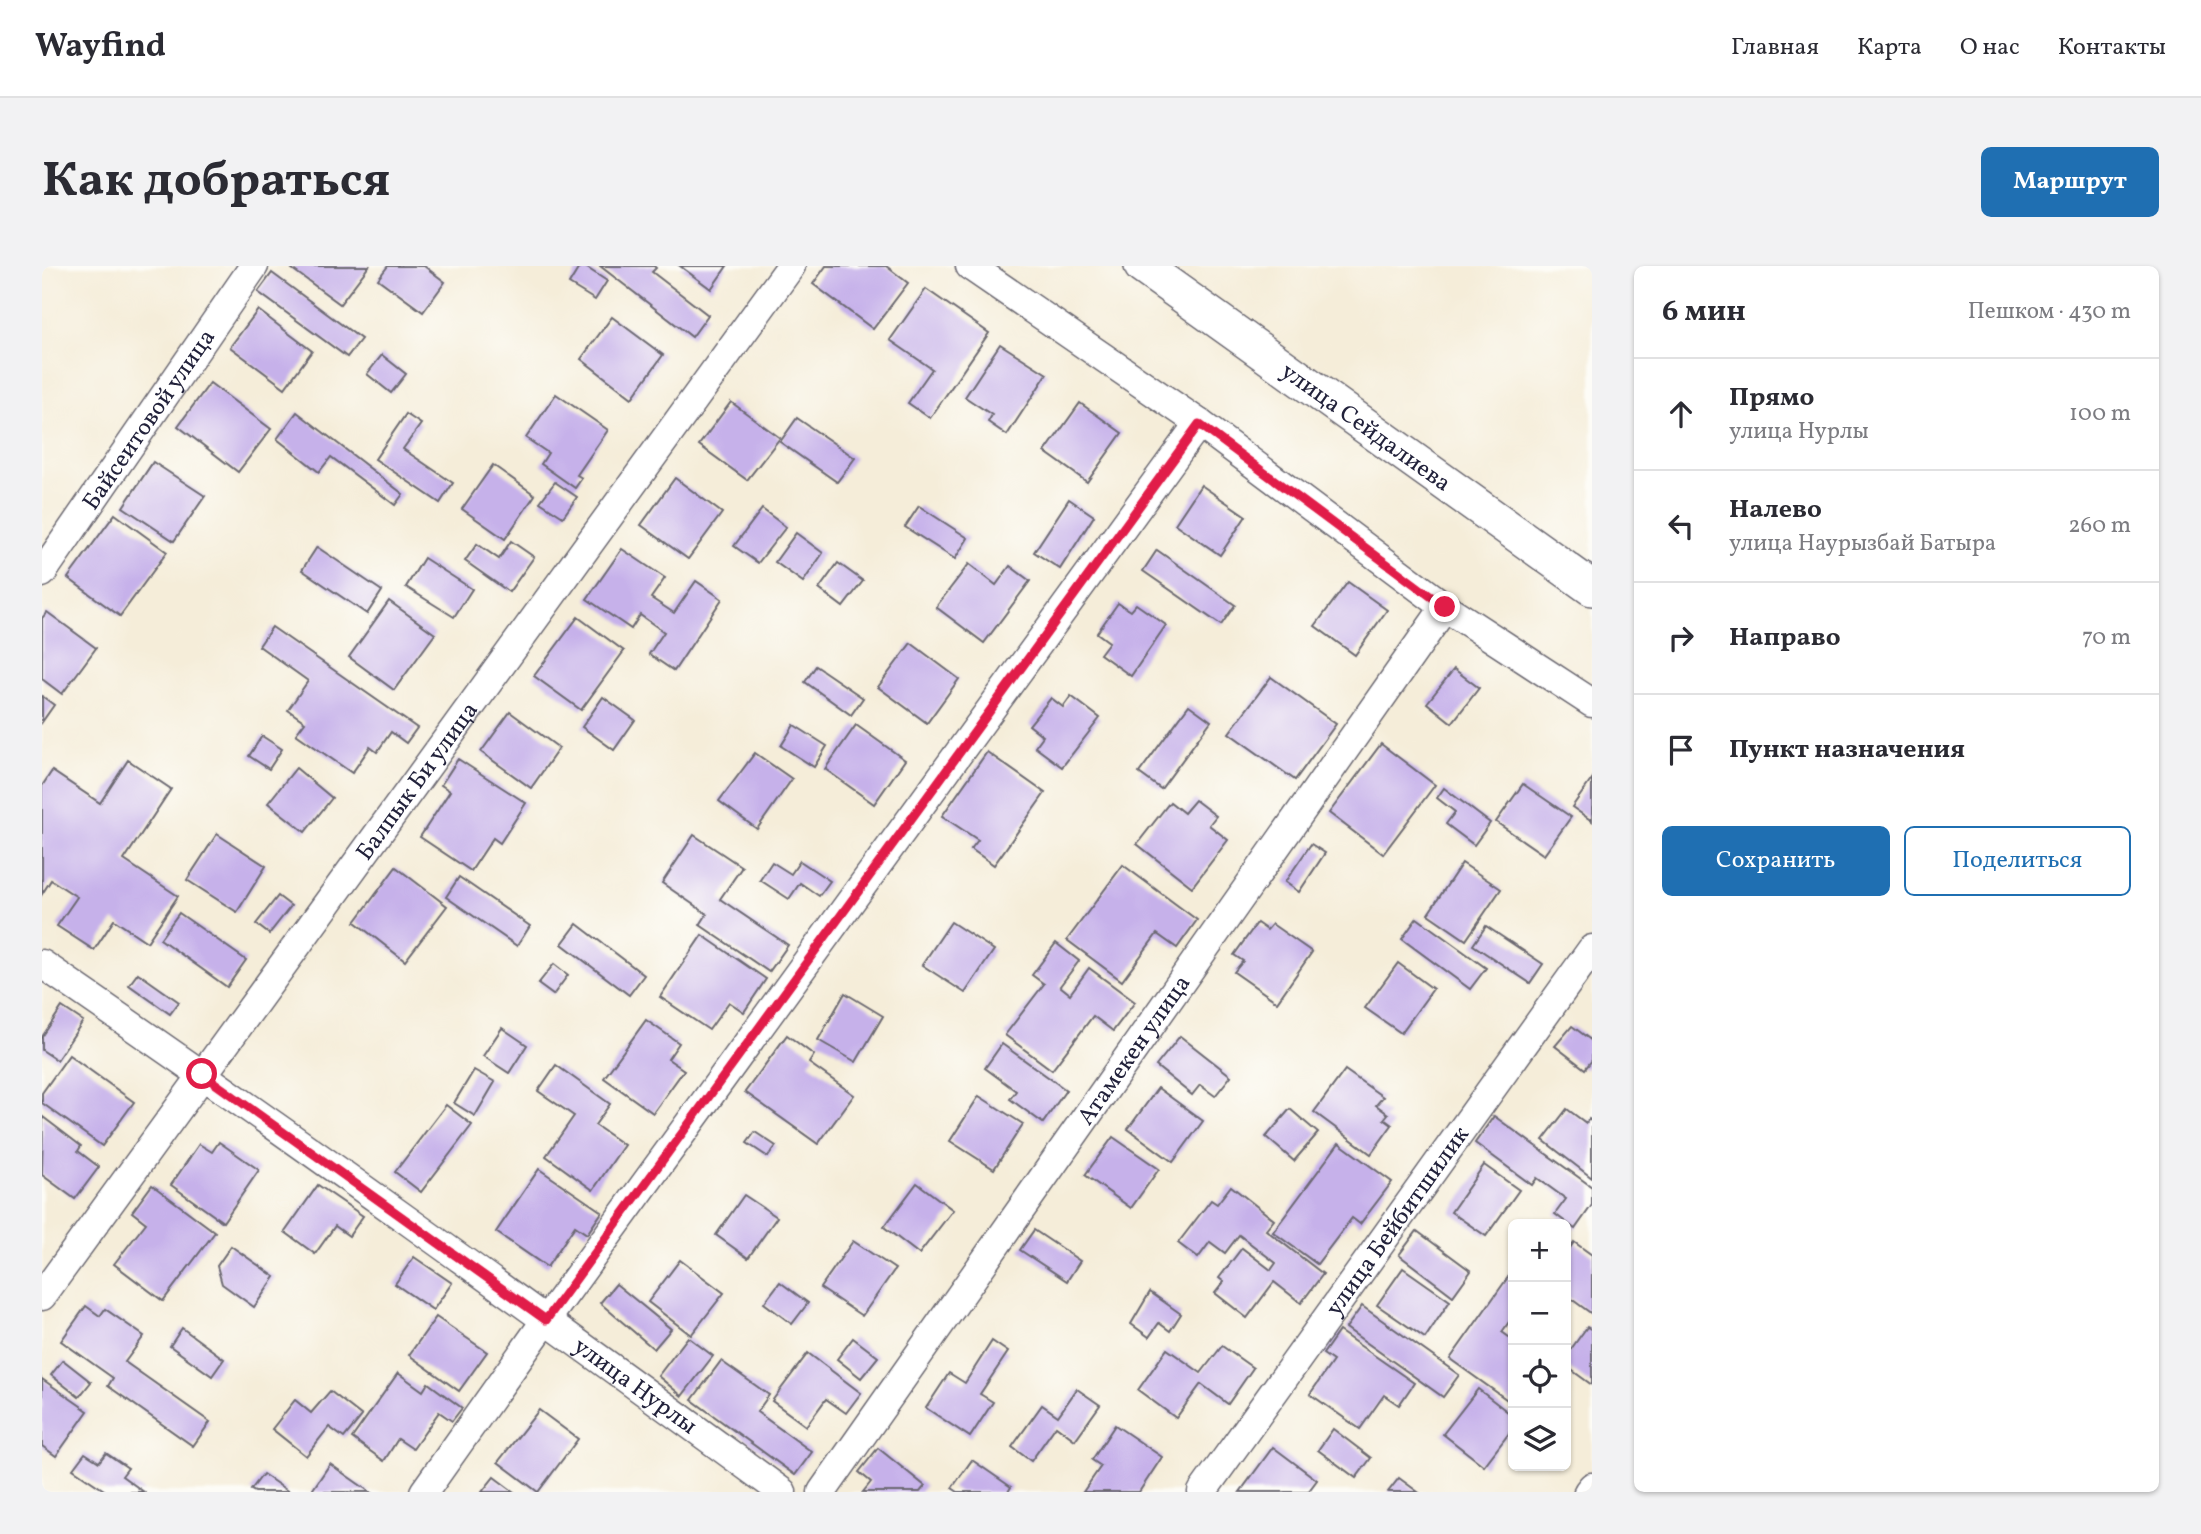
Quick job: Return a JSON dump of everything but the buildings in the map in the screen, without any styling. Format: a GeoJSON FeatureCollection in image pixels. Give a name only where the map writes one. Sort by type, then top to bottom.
{"type":"FeatureCollection","features":[{"type":"Feature","properties":{"kind":"main road","name":"улица Сейдалиева"},"geometry":{"type":"LineString","coordinates":[[1142,266],[1592,588]]}},
{"type":"Feature","properties":{"kind":"street","name":"Байсеитовой улица"},"geometry":{"type":"LineString","coordinates":[[42,573],[254,266]]}},
{"type":"Feature","properties":{"kind":"street","name":"Балпык Би улица"},"geometry":{"type":"LineString","coordinates":[[42,1296],[791,266]]}},
{"type":"Feature","properties":{"kind":"street"},"geometry":{"type":"LineString","coordinates":[[970,266],[1199,424],[1445,607],[1592,703]]}},
{"type":"Feature","properties":{"kind":"street"},"geometry":{"type":"LineString","coordinates":[[424,1492],[546,1320],[1199,424]]}},
{"type":"Feature","properties":{"kind":"street","name":"Атамекен улица"},"geometry":{"type":"LineString","coordinates":[[822,1492],[1445,607]]}},
{"type":"Feature","properties":{"kind":"street","name":"улица Бейбитшилик"},"geometry":{"type":"LineString","coordinates":[[1202,1492],[1592,948]]}},
{"type":"Feature","properties":{"kind":"street","name":"улица Нурлы"},"geometry":{"type":"LineString","coordinates":[[42,964],[202,1074],[782,1492]]}},
{"type":"Feature","properties":{"kind":"street"},"geometry":{"type":"LineString","coordinates":[[1588,1492],[1592,1487]]}},
{"type":"Feature","properties":{"kind":"route"},"geometry":{"type":"LineString","coordinates":[[202,1074],[546,1320],[1199,424],[1445,607]]}}]}
